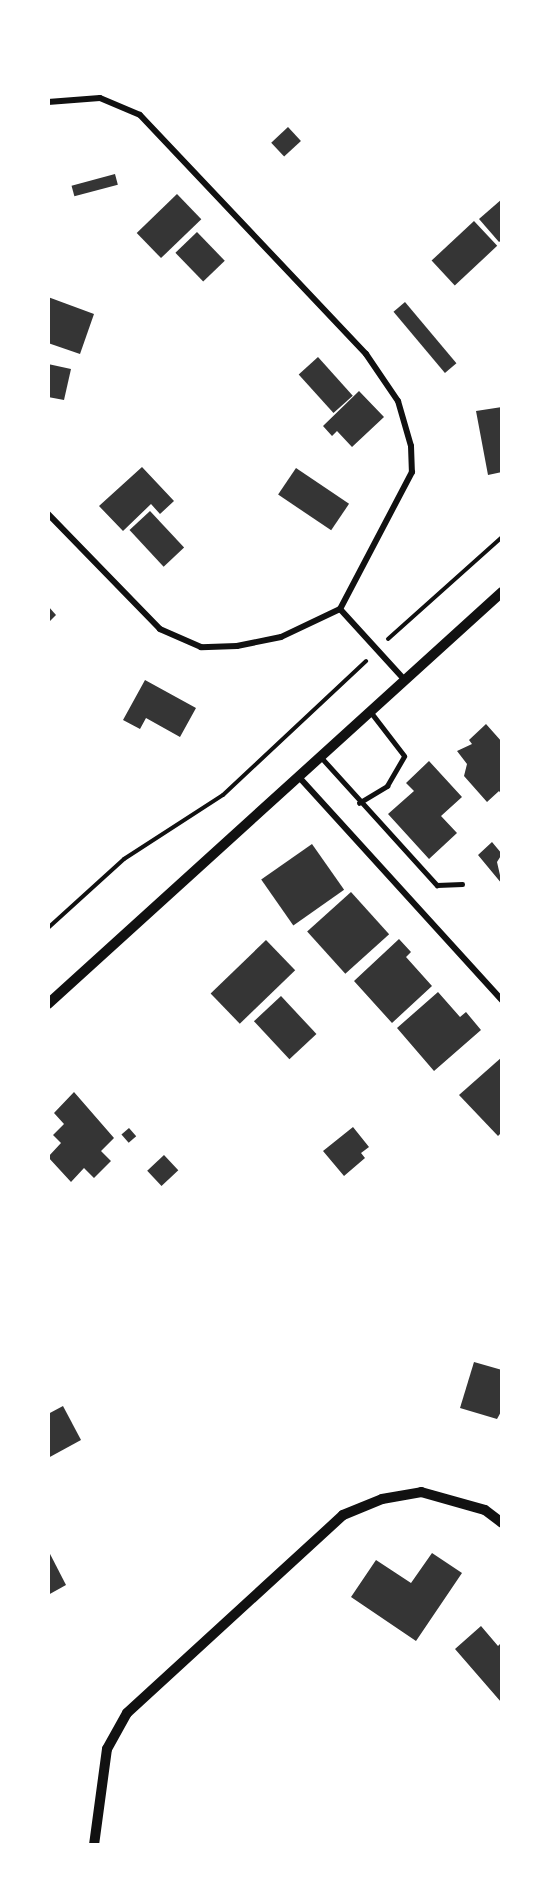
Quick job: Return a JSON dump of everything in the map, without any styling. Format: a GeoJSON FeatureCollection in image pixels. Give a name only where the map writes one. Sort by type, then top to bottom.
{"type":"FeatureCollection","features":[{"type":"Feature","properties":{"kind":"street"},"geometry":{"type":"LineString","coordinates":[[48,102],[100,98],[140,115],[366,354],[398,401],[412,472],[340,609],[281,637],[201,647],[160,629],[48,514]]}},
{"type":"Feature","properties":{"kind":"street"},"geometry":{"type":"LineString","coordinates":[[48,1004],[502,592]]}},
{"type":"Feature","properties":{"kind":"street"},"geometry":{"type":"LineString","coordinates":[[340,609],[404,679]]}},
{"type":"Feature","properties":{"kind":"street"},"geometry":{"type":"LineString","coordinates":[[298,776],[502,1000]]}},
{"type":"Feature","properties":{"kind":"street"},"geometry":{"type":"LineString","coordinates":[[94,1845],[107,1749],[127,1713],[343,1515],[382,1499],[421,1492],[485,1510],[502,1523]]}},
{"type":"Feature","properties":{"kind":"lane"},"geometry":{"type":"LineString","coordinates":[[359,803],[387,786],[404,756],[370,711]]}},
{"type":"Feature","properties":{"kind":"lane"},"geometry":{"type":"LineString","coordinates":[[320,756],[359,803],[437,885],[462,884]]}},
{"type":"Feature","properties":{"kind":"path"},"geometry":{"type":"LineString","coordinates":[[48,928],[124,859],[223,795],[502,537]]}},
{"type":"Feature","properties":{"kind":"building"},"geometry":{"type":"Polygon","coordinates":[[[288,127],[301,141],[284,157],[271,143],[288,127]]]}},
{"type":"Feature","properties":{"kind":"building"},"geometry":{"type":"Polygon","coordinates":[[[115,174],[118,185],[74,196],[72,186],[115,174]]]}},
{"type":"Feature","properties":{"kind":"building"},"geometry":{"type":"Polygon","coordinates":[[[177,194],[201,219],[161,258],[137,233],[177,194]]]}},
{"type":"Feature","properties":{"kind":"building"},"geometry":{"type":"Polygon","coordinates":[[[502,199],[502,240],[499,242],[479,219],[502,199]]]}},
{"type":"Feature","properties":{"kind":"building"},"geometry":{"type":"Polygon","coordinates":[[[474,221],[497,246],[455,285],[432,261],[474,221]]]}},
{"type":"Feature","properties":{"kind":"building"},"geometry":{"type":"Polygon","coordinates":[[[197,232],[225,261],[203,282],[175,253],[197,232]]]}},
{"type":"Feature","properties":{"kind":"building"},"geometry":{"type":"Polygon","coordinates":[[[48,297],[94,314],[80,354],[48,343],[48,297]]]}},
{"type":"Feature","properties":{"kind":"building"},"geometry":{"type":"Polygon","coordinates":[[[405,302],[456,363],[445,373],[394,312],[405,302]]]}},
{"type":"Feature","properties":{"kind":"building"},"geometry":{"type":"Polygon","coordinates":[[[318,357],[353,396],[333,413],[299,374],[318,357]]]}},
{"type":"Feature","properties":{"kind":"building"},"geometry":{"type":"Polygon","coordinates":[[[48,364],[71,369],[64,400],[48,397],[48,364]]]}},
{"type":"Feature","properties":{"kind":"building"},"geometry":{"type":"Polygon","coordinates":[[[359,391],[384,417],[352,447],[337,431],[332,436],[323,426],[359,391]]]}},
{"type":"Feature","properties":{"kind":"building"},"geometry":{"type":"Polygon","coordinates":[[[502,407],[502,472],[488,475],[476,411],[502,407]]]}},
{"type":"Feature","properties":{"kind":"building"},"geometry":{"type":"Polygon","coordinates":[[[142,467],[174,501],[160,514],[151,504],[123,531],[99,506],[142,467]]]}},
{"type":"Feature","properties":{"kind":"building"},"geometry":{"type":"Polygon","coordinates":[[[296,468],[349,504],[331,530],[278,495],[296,468]]]}},
{"type":"Feature","properties":{"kind":"building"},"geometry":{"type":"Polygon","coordinates":[[[150,511],[184,548],[164,567],[130,530],[150,511]]]}},
{"type":"Feature","properties":{"kind":"building"},"geometry":{"type":"Polygon","coordinates":[[[48,606],[56,615],[48,623],[48,606]]]}},
{"type":"Feature","properties":{"kind":"building"},"geometry":{"type":"Polygon","coordinates":[[[145,680],[196,708],[180,737],[146,718],[140,729],[123,720],[145,680]]]}},
{"type":"Feature","properties":{"kind":"building"},"geometry":{"type":"Polygon","coordinates":[[[486,724],[502,742],[502,795],[499,791],[487,802],[464,776],[467,764],[457,751],[472,744],[469,740],[486,724]]]}},
{"type":"Feature","properties":{"kind":"building"},"geometry":{"type":"Polygon","coordinates":[[[429,761],[462,797],[441,816],[457,833],[429,859],[388,814],[414,791],[406,783],[429,761]]]}},
{"type":"Feature","properties":{"kind":"building"},"geometry":{"type":"Polygon","coordinates":[[[492,842],[502,854],[497,862],[502,884],[478,855],[492,842]]]}},
{"type":"Feature","properties":{"kind":"building"},"geometry":{"type":"Polygon","coordinates":[[[312,844],[344,890],[293,925],[261,880],[312,844]]]}},
{"type":"Feature","properties":{"kind":"building"},"geometry":{"type":"Polygon","coordinates":[[[351,892],[389,934],[345,974],[307,931],[351,892]]]}},
{"type":"Feature","properties":{"kind":"building"},"geometry":{"type":"Polygon","coordinates":[[[399,939],[411,952],[406,957],[432,986],[392,1023],[354,981],[399,939]]]}},
{"type":"Feature","properties":{"kind":"building"},"geometry":{"type":"Polygon","coordinates":[[[266,940],[295,970],[240,1024],[211,993],[266,940]]]}},
{"type":"Feature","properties":{"kind":"building"},"geometry":{"type":"Polygon","coordinates":[[[438,992],[460,1017],[466,1012],[481,1030],[434,1071],[397,1028],[438,992]]]}},
{"type":"Feature","properties":{"kind":"building"},"geometry":{"type":"Polygon","coordinates":[[[281,996],[316,1034],[289,1059],[254,1021],[281,996]]]}},
{"type":"Feature","properties":{"kind":"building"},"geometry":{"type":"Polygon","coordinates":[[[502,1057],[502,1132],[498,1136],[459,1095],[502,1057]]]}},
{"type":"Feature","properties":{"kind":"building"},"geometry":{"type":"Polygon","coordinates":[[[74,1092],[114,1138],[101,1151],[111,1161],[94,1178],[84,1168],[71,1182],[48,1157],[61,1143],[53,1135],[64,1124],[54,1113],[74,1092]]]}},
{"type":"Feature","properties":{"kind":"building"},"geometry":{"type":"Polygon","coordinates":[[[353,1127],[369,1147],[361,1153],[365,1158],[344,1176],[323,1151],[353,1127]]]}},
{"type":"Feature","properties":{"kind":"building"},"geometry":{"type":"Polygon","coordinates":[[[129,1128],[136,1136],[129,1143],[121,1135],[129,1128]]]}},
{"type":"Feature","properties":{"kind":"building"},"geometry":{"type":"Polygon","coordinates":[[[164,1155],[178,1170],[162,1186],[147,1171],[164,1155]]]}},
{"type":"Feature","properties":{"kind":"building"},"geometry":{"type":"Polygon","coordinates":[[[474,1362],[502,1370],[502,1410],[497,1419],[460,1408],[474,1362]]]}},
{"type":"Feature","properties":{"kind":"building"},"geometry":{"type":"Polygon","coordinates":[[[63,1406],[81,1440],[48,1458],[48,1414],[63,1406]]]}},
{"type":"Feature","properties":{"kind":"building"},"geometry":{"type":"Polygon","coordinates":[[[48,1550],[66,1585],[48,1595],[48,1550]]]}},
{"type":"Feature","properties":{"kind":"building"},"geometry":{"type":"Polygon","coordinates":[[[432,1553],[462,1573],[416,1641],[351,1597],[376,1560],[411,1583],[432,1553]]]}},
{"type":"Feature","properties":{"kind":"building"},"geometry":{"type":"Polygon","coordinates":[[[481,1626],[498,1646],[502,1642],[501,1702],[455,1649],[481,1626]]]}}]}
